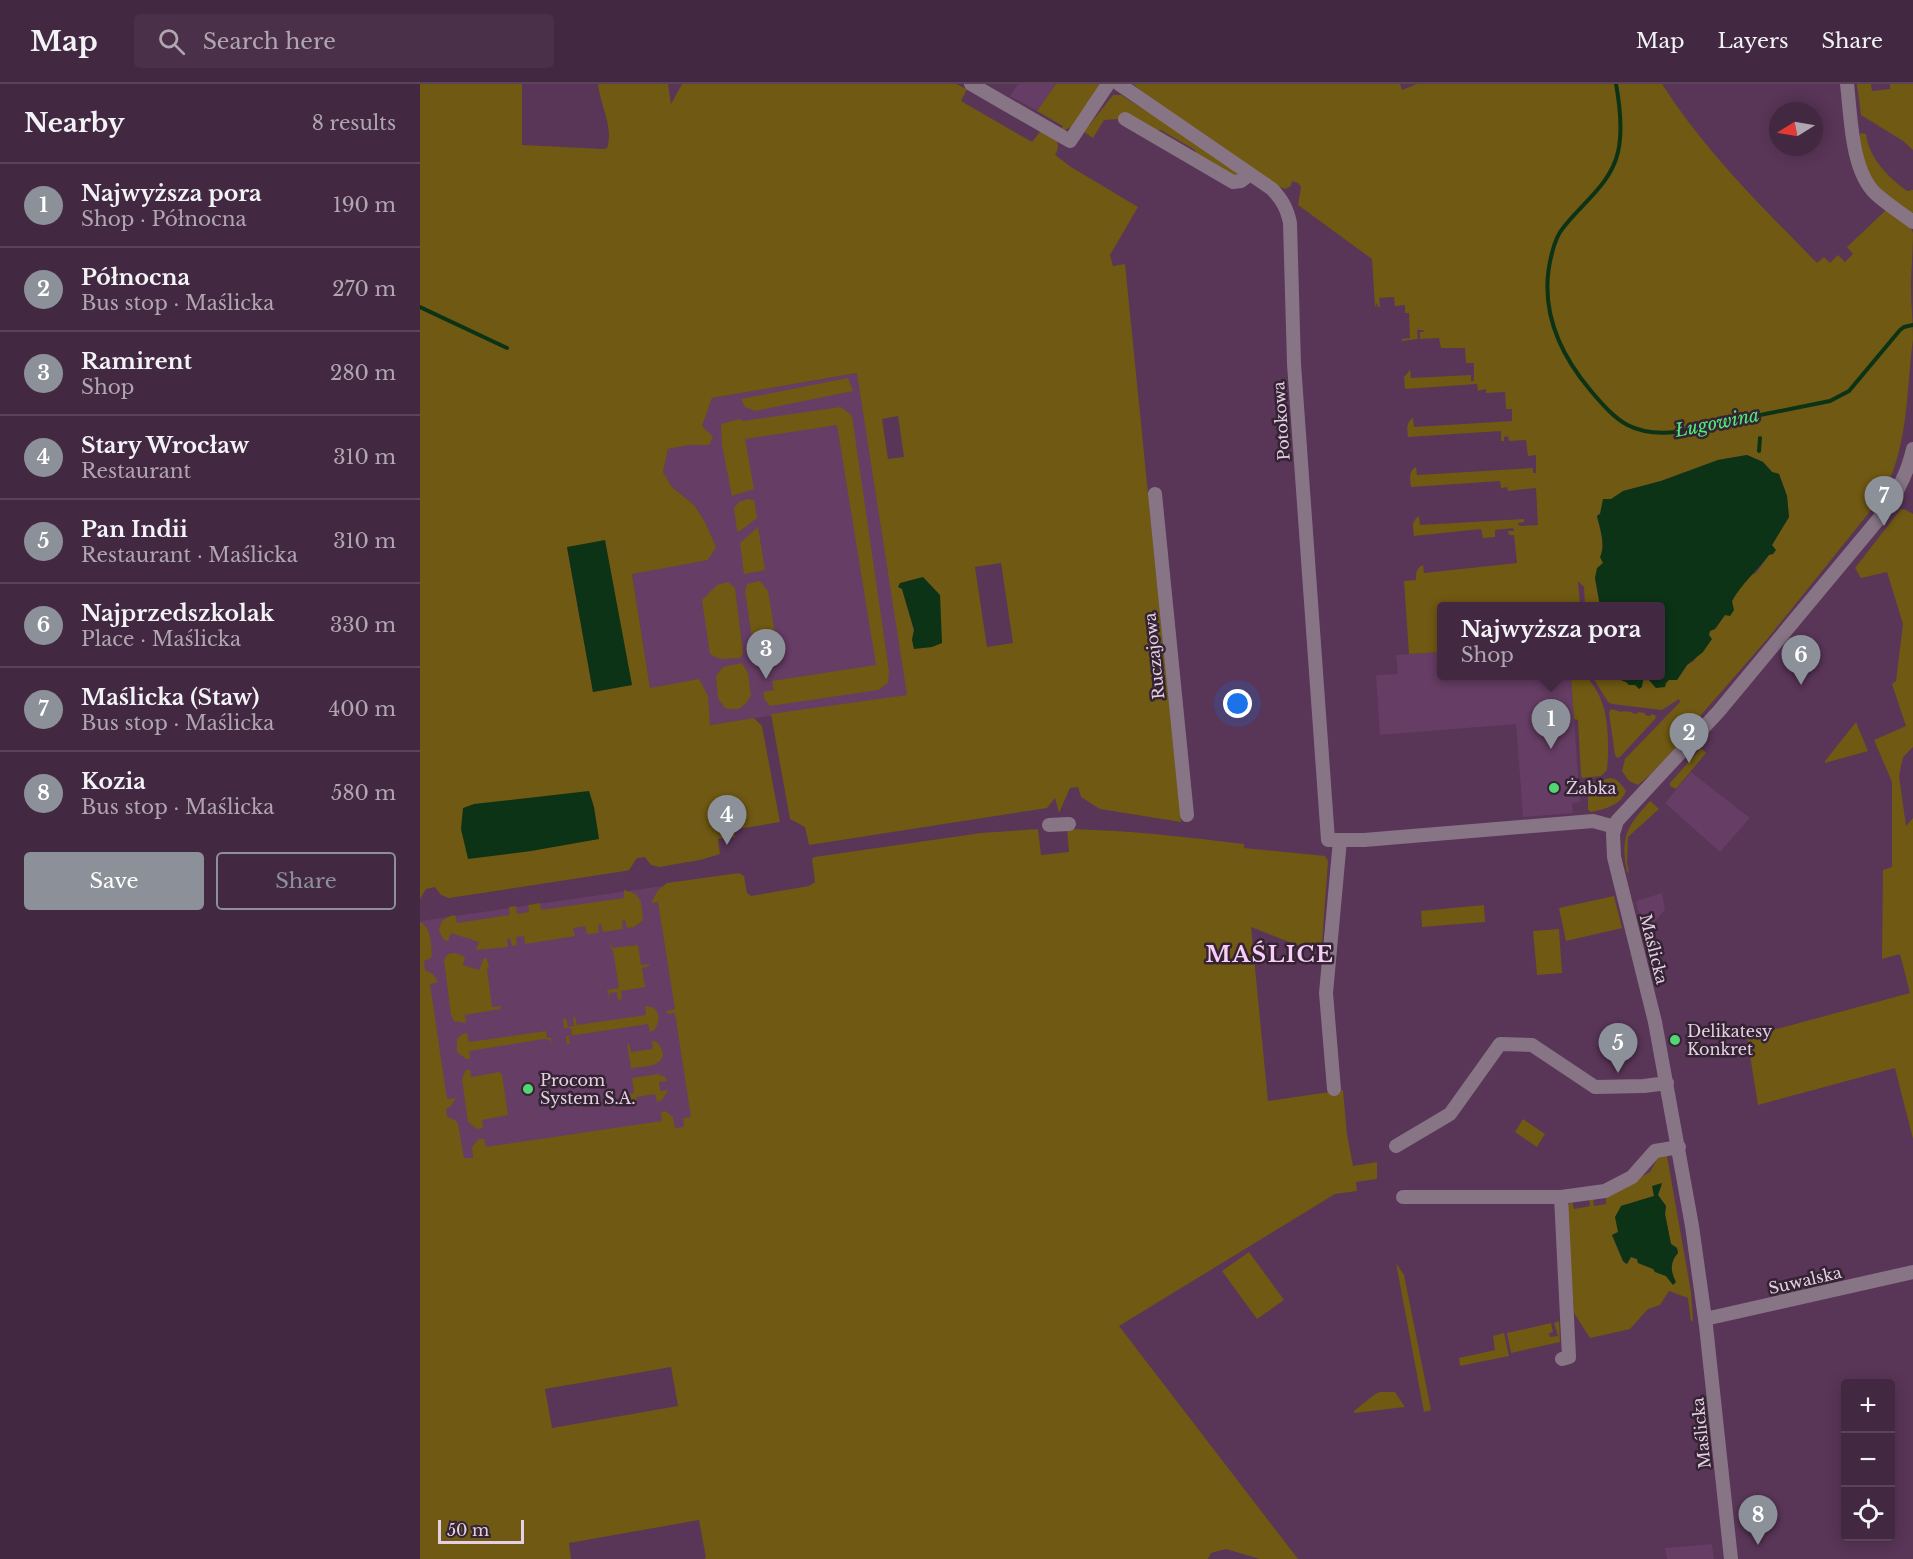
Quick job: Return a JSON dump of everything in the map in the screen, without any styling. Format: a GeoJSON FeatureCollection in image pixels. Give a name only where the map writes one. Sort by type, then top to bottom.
{"type":"FeatureCollection","features":[{"type":"Feature","properties":{"kind":"street"},"geometry":{"type":"LineString","coordinates":[[971,84],[1071,141],[1108,84]]}},
{"type":"Feature","properties":{"kind":"street","name":"Potokowa"},"geometry":{"type":"LineString","coordinates":[[1119,84],[1272,189],[1282,199],[1288,210],[1294,364],[1334,840],[1327,984],[1334,1089]]}},
{"type":"Feature","properties":{"kind":"street"},"geometry":{"type":"LineString","coordinates":[[1847,84],[1856,158],[1860,172],[1875,194],[1913,222]]}},
{"type":"Feature","properties":{"kind":"street"},"geometry":{"type":"LineString","coordinates":[[1125,119],[1233,182],[1241,181],[1250,174]]}},
{"type":"Feature","properties":{"kind":"street"},"geometry":{"type":"LineString","coordinates":[[1334,840],[1593,821],[1615,827],[1624,813],[1676,760],[1753,672],[1877,521],[1896,495],[1913,448]]}},
{"type":"Feature","properties":{"kind":"street","name":"Ruczajowa"},"geometry":{"type":"LineString","coordinates":[[1155,494],[1187,815]]}},
{"type":"Feature","properties":{"kind":"street"},"geometry":{"type":"LineString","coordinates":[[1049,825],[1069,824]]}},
{"type":"Feature","properties":{"kind":"street","name":"Maślicka"},"geometry":{"type":"LineString","coordinates":[[1615,827],[1612,841],[1614,857],[1653,1012],[1698,1261],[1731,1559]]}},
{"type":"Feature","properties":{"kind":"street"},"geometry":{"type":"LineString","coordinates":[[1396,1146],[1450,1114],[1500,1044],[1532,1045],[1595,1088],[1667,1083]]}},
{"type":"Feature","properties":{"kind":"street"},"geometry":{"type":"LineString","coordinates":[[1403,1197],[1561,1197],[1605,1191],[1632,1177],[1655,1151],[1678,1147]]}},
{"type":"Feature","properties":{"kind":"street"},"geometry":{"type":"LineString","coordinates":[[1561,1197],[1569,1357],[1562,1359]]}},
{"type":"Feature","properties":{"kind":"street","name":"Suwalska"},"geometry":{"type":"LineString","coordinates":[[1705,1318],[1913,1272]]}},
{"type":"Feature","properties":{"kind":"shaded area"},"geometry":{"type":"Polygon","coordinates":[[[420,84],[522,84],[522,145],[604,149],[607,148],[609,132],[598,84],[668,84],[671,104],[682,84],[956,84],[967,89],[961,101],[1032,142],[1042,129],[1056,139],[1058,146],[1055,155],[1138,207],[1110,255],[1113,266],[1125,264],[1181,822],[1100,809],[1081,797],[1078,787],[1070,788],[1059,813],[1055,798],[1047,808],[809,845],[805,827],[790,819],[771,714],[907,695],[857,373],[712,398],[702,426],[713,437],[709,445],[689,445],[668,449],[663,472],[672,487],[694,505],[704,520],[716,547],[708,560],[632,574],[650,688],[699,679],[708,696],[710,725],[754,718],[762,726],[780,822],[738,829],[735,808],[725,809],[728,829],[734,829],[735,837],[718,839],[720,854],[700,860],[659,867],[651,865],[645,857],[637,858],[629,870],[625,871],[449,898],[441,895],[435,887],[426,889],[420,899],[420,84]],[[898,416],[882,419],[888,459],[904,457],[898,416]],[[567,547],[593,692],[631,685],[567,547]],[[1001,563],[975,567],[987,647],[1013,643],[1001,563]],[[902,589],[914,630],[912,640],[932,647],[902,589]]]}},
{"type":"Feature","properties":{"kind":"shaded area"},"geometry":{"type":"Polygon","coordinates":[[[1018,84],[1056,84],[1037,111],[1010,96],[1018,84]]]}},
{"type":"Feature","properties":{"kind":"shaded area"},"geometry":{"type":"Polygon","coordinates":[[[1056,84],[1103,84],[1073,126],[1061,130],[1063,126],[1037,111],[1056,84]]]}},
{"type":"Feature","properties":{"kind":"shaded area"},"geometry":{"type":"Polygon","coordinates":[[[1133,84],[1400,84],[1402,90],[1417,84],[1662,84],[1715,155],[1817,263],[1824,257],[1830,263],[1838,255],[1845,262],[1853,254],[1847,247],[1886,210],[1902,219],[1912,229],[1913,339],[1905,421],[1896,461],[1880,499],[1769,637],[1681,738],[1679,744],[1638,785],[1629,781],[1622,771],[1625,759],[1680,702],[1679,699],[1662,710],[1612,704],[1608,702],[1594,680],[1626,682],[1649,680],[1656,688],[1669,679],[1677,680],[1687,665],[1694,661],[1710,631],[1715,629],[1725,615],[1735,595],[1769,555],[1772,545],[1789,517],[1787,496],[1779,474],[1772,472],[1763,462],[1747,455],[1718,460],[1661,481],[1623,491],[1597,516],[1602,536],[1603,563],[1595,578],[1599,602],[1585,602],[1584,587],[1578,581],[1580,602],[1437,602],[1437,652],[1409,654],[1404,581],[1416,580],[1419,568],[1423,565],[1424,573],[1517,563],[1514,535],[1509,535],[1508,531],[1514,531],[1513,528],[1495,530],[1495,537],[1483,538],[1481,529],[1414,536],[1413,525],[1416,518],[1419,516],[1420,525],[1524,519],[1524,522],[1518,523],[1519,526],[1538,525],[1536,488],[1508,491],[1507,487],[1498,489],[1501,488],[1500,481],[1411,487],[1412,471],[1416,467],[1417,475],[1533,468],[1533,473],[1536,473],[1536,455],[1528,456],[1526,440],[1509,441],[1508,436],[1501,441],[1501,431],[1408,437],[1408,424],[1413,418],[1414,427],[1512,421],[1512,409],[1506,409],[1505,392],[1486,393],[1486,389],[1477,391],[1477,384],[1405,389],[1404,377],[1410,370],[1411,378],[1471,375],[1471,381],[1474,381],[1474,363],[1466,363],[1465,348],[1441,348],[1439,338],[1420,339],[1420,332],[1424,332],[1423,330],[1417,330],[1418,339],[1402,341],[1402,339],[1410,338],[1409,313],[1405,313],[1405,305],[1395,306],[1394,297],[1379,298],[1380,307],[1377,303],[1375,307],[1372,259],[1298,205],[1301,187],[1298,183],[1292,181],[1291,186],[1285,189],[1275,185],[1133,84]]]}},
{"type":"Feature","properties":{"kind":"shaded area"},"geometry":{"type":"Polygon","coordinates":[[[1857,84],[1871,84],[1872,91],[1890,89],[1890,84],[1913,84],[1913,150],[1903,141],[1861,115],[1857,84]]]}},
{"type":"Feature","properties":{"kind":"shaded area"},"geometry":{"type":"Polygon","coordinates":[[[1113,95],[1121,95],[1238,170],[1239,178],[1197,156],[1195,150],[1161,130],[1155,131],[1123,113],[1119,119],[1104,120],[1093,138],[1084,132],[1113,95]]]}},
{"type":"Feature","properties":{"kind":"shaded area"},"geometry":{"type":"Polygon","coordinates":[[[1861,133],[1866,134],[1875,159],[1886,173],[1907,191],[1913,190],[1913,215],[1887,195],[1868,172],[1859,140],[1861,133]]]}},
{"type":"Feature","properties":{"kind":"shaded area"},"geometry":{"type":"Polygon","coordinates":[[[858,373],[908,695],[709,725],[708,696],[650,689],[632,573],[707,560],[704,520],[694,505],[672,487],[663,472],[668,449],[689,445],[709,445],[702,426],[712,398],[858,373]]]}},
{"type":"Feature","properties":{"kind":"shaded area"},"geometry":{"type":"Polygon","coordinates":[[[848,378],[853,391],[755,411],[745,407],[741,399],[848,378]]]}},
{"type":"Feature","properties":{"kind":"shaded area"},"geometry":{"type":"Polygon","coordinates":[[[841,407],[852,416],[889,671],[888,683],[878,690],[770,706],[763,692],[774,690],[772,681],[876,665],[837,425],[745,439],[754,489],[732,496],[722,445],[721,424],[740,419],[743,421],[841,407]]]}},
{"type":"Feature","properties":{"kind":"shaded area"},"geometry":{"type":"Polygon","coordinates":[[[1747,455],[1763,462],[1772,472],[1779,474],[1787,496],[1789,517],[1772,545],[1776,550],[1740,588],[1732,601],[1734,610],[1730,616],[1725,615],[1715,629],[1710,631],[1709,635],[1712,639],[1703,652],[1687,665],[1677,680],[1669,680],[1665,687],[1656,688],[1649,680],[1665,680],[1665,602],[1599,602],[1595,578],[1597,568],[1603,563],[1600,557],[1602,542],[1597,516],[1600,514],[1603,499],[1611,499],[1623,491],[1661,481],[1718,460],[1747,455]]]}},
{"type":"Feature","properties":{"kind":"shaded area"},"geometry":{"type":"Polygon","coordinates":[[[754,500],[757,518],[737,531],[734,508],[739,502],[754,500]]]}},
{"type":"Feature","properties":{"kind":"shaded area"},"geometry":{"type":"Polygon","coordinates":[[[1904,509],[1913,514],[1913,747],[1903,757],[1899,776],[1906,826],[1913,818],[1913,1139],[1895,1068],[1758,1105],[1747,1037],[1910,993],[1900,954],[1882,959],[1883,870],[1892,867],[1892,782],[1874,740],[1906,726],[1892,684],[1896,681],[1903,624],[1887,572],[1861,578],[1855,568],[1900,510],[1904,509]]]}},
{"type":"Feature","properties":{"kind":"shaded area"},"geometry":{"type":"Polygon","coordinates":[[[758,527],[765,570],[744,574],[740,543],[758,527]]]}},
{"type":"Feature","properties":{"kind":"shaded area"},"geometry":{"type":"Polygon","coordinates":[[[605,540],[632,685],[593,692],[567,547],[605,540]]]}},
{"type":"Feature","properties":{"kind":"shaded area"},"geometry":{"type":"Polygon","coordinates":[[[923,577],[940,595],[942,643],[932,647],[914,649],[912,640],[914,630],[902,589],[898,587],[900,583],[923,577]]]}},
{"type":"Feature","properties":{"kind":"shaded area"},"geometry":{"type":"Polygon","coordinates":[[[760,581],[768,591],[776,640],[772,648],[759,651],[753,644],[745,592],[747,584],[760,581]]]}},
{"type":"Feature","properties":{"kind":"shaded area"},"geometry":{"type":"Polygon","coordinates":[[[728,582],[735,588],[743,653],[740,658],[720,659],[710,654],[702,600],[717,585],[728,582]]]}},
{"type":"Feature","properties":{"kind":"shaded area"},"geometry":{"type":"Polygon","coordinates":[[[1437,652],[1437,680],[1571,680],[1580,802],[1572,803],[1573,813],[1523,817],[1516,724],[1380,735],[1376,675],[1398,674],[1396,655],[1437,652]]]}},
{"type":"Feature","properties":{"kind":"shaded area"},"geometry":{"type":"Polygon","coordinates":[[[742,663],[748,673],[751,696],[741,708],[725,708],[718,698],[716,676],[723,667],[742,663]]]}},
{"type":"Feature","properties":{"kind":"shaded area"},"geometry":{"type":"Polygon","coordinates":[[[1571,680],[1590,680],[1604,707],[1607,725],[1607,770],[1601,776],[1582,778],[1578,720],[1574,719],[1571,680]]]}},
{"type":"Feature","properties":{"kind":"shaded area"},"geometry":{"type":"Polygon","coordinates":[[[1621,680],[1643,680],[1642,687],[1639,689],[1621,680]]]}},
{"type":"Feature","properties":{"kind":"shaded area"},"geometry":{"type":"Polygon","coordinates":[[[1611,709],[1637,714],[1638,712],[1645,713],[1651,716],[1651,714],[1656,718],[1617,758],[1609,713],[1611,709]]]}},
{"type":"Feature","properties":{"kind":"shaded area"},"geometry":{"type":"Polygon","coordinates":[[[1856,722],[1868,751],[1825,763],[1825,761],[1856,722]]]}},
{"type":"Feature","properties":{"kind":"shaded area"},"geometry":{"type":"Polygon","coordinates":[[[1700,749],[1706,753],[1676,789],[1670,786],[1670,783],[1700,749]]]}},
{"type":"Feature","properties":{"kind":"shaded area"},"geometry":{"type":"Polygon","coordinates":[[[1691,772],[1750,818],[1720,852],[1665,803],[1691,772]]]}},
{"type":"Feature","properties":{"kind":"shaded area"},"geometry":{"type":"Polygon","coordinates":[[[1610,778],[1618,781],[1626,791],[1612,806],[1591,812],[1588,810],[1588,784],[1610,778]]]}},
{"type":"Feature","properties":{"kind":"shaded area"},"geometry":{"type":"Polygon","coordinates":[[[589,791],[599,839],[468,859],[461,829],[463,808],[474,804],[589,791]]]}},
{"type":"Feature","properties":{"kind":"shaded area"},"geometry":{"type":"Polygon","coordinates":[[[1650,801],[1659,809],[1628,837],[1629,873],[1624,850],[1627,833],[1650,801]]]}},
{"type":"Feature","properties":{"kind":"shaded area"},"geometry":{"type":"Polygon","coordinates":[[[1038,829],[1041,855],[1069,852],[1067,829],[1134,832],[1244,844],[1244,848],[1325,856],[1328,861],[1322,943],[1307,949],[1251,927],[1268,1101],[1343,1090],[1353,1166],[1377,1162],[1377,1179],[1356,1182],[1357,1191],[1335,1194],[1119,1326],[1298,1559],[1260,1559],[1226,1549],[1211,1553],[1208,1559],[704,1559],[706,1558],[699,1520],[569,1543],[571,1559],[420,1559],[420,922],[424,924],[430,936],[432,954],[431,958],[424,961],[425,970],[433,974],[438,982],[430,984],[447,1099],[456,1098],[446,1109],[447,1117],[458,1124],[464,1158],[473,1158],[472,1147],[479,1139],[484,1139],[486,1147],[662,1121],[661,1112],[665,1111],[673,1117],[675,1128],[684,1127],[683,1118],[691,1117],[675,1013],[667,1014],[667,1011],[675,1009],[658,902],[651,903],[658,890],[667,883],[739,873],[744,876],[747,893],[751,896],[809,886],[815,882],[812,859],[814,857],[981,833],[1038,829]],[[671,1367],[545,1389],[552,1428],[678,1406],[671,1367]]]}},
{"type":"Feature","properties":{"kind":"shaded area"},"geometry":{"type":"Polygon","coordinates":[[[662,886],[660,901],[694,1127],[451,1163],[420,977],[420,921],[662,886]]]}},
{"type":"Feature","properties":{"kind":"shaded area"},"geometry":{"type":"Polygon","coordinates":[[[624,890],[636,894],[641,902],[643,920],[634,927],[627,928],[625,920],[622,921],[623,929],[603,932],[601,924],[598,925],[599,933],[587,934],[585,926],[573,928],[575,936],[525,944],[524,936],[516,937],[517,945],[512,946],[510,938],[507,939],[508,947],[476,950],[479,942],[451,933],[448,941],[444,940],[439,931],[444,920],[455,915],[457,923],[510,915],[509,907],[516,906],[517,914],[529,912],[528,905],[540,903],[541,910],[624,898],[624,890]]]}},
{"type":"Feature","properties":{"kind":"shaded area"},"geometry":{"type":"Polygon","coordinates":[[[1662,893],[1665,910],[1644,934],[1636,901],[1662,893]]]}},
{"type":"Feature","properties":{"kind":"shaded area"},"geometry":{"type":"Polygon","coordinates":[[[1614,896],[1622,928],[1566,941],[1559,908],[1614,896]]]}},
{"type":"Feature","properties":{"kind":"shaded area"},"geometry":{"type":"Polygon","coordinates":[[[1484,905],[1485,922],[1422,927],[1421,911],[1484,905]]]}},
{"type":"Feature","properties":{"kind":"shaded area"},"geometry":{"type":"Polygon","coordinates":[[[1559,929],[1562,973],[1537,975],[1533,931],[1559,929]]]}},
{"type":"Feature","properties":{"kind":"shaded area"},"geometry":{"type":"Polygon","coordinates":[[[609,940],[612,948],[638,945],[641,965],[649,964],[642,968],[645,987],[621,991],[622,999],[618,1000],[617,992],[609,993],[610,1002],[607,990],[619,988],[613,950],[611,949],[609,940]]]}},
{"type":"Feature","properties":{"kind":"shaded area"},"geometry":{"type":"Polygon","coordinates":[[[455,953],[465,957],[463,965],[479,970],[484,958],[487,959],[492,1007],[501,1006],[500,1009],[465,1015],[466,1023],[454,1021],[451,1015],[444,960],[448,954],[455,953]]]}},
{"type":"Feature","properties":{"kind":"shaded area"},"geometry":{"type":"Polygon","coordinates":[[[645,1006],[655,1009],[659,1018],[654,1030],[650,1032],[648,1024],[569,1036],[570,1044],[567,1044],[566,1036],[572,1035],[571,1028],[564,1028],[563,1019],[566,1018],[568,1027],[574,1026],[573,1017],[577,1025],[646,1015],[645,1006]]]}},
{"type":"Feature","properties":{"kind":"shaded area"},"geometry":{"type":"Polygon","coordinates":[[[546,1031],[547,1038],[551,1038],[552,1047],[550,1040],[544,1039],[469,1051],[470,1059],[466,1059],[457,1052],[457,1039],[462,1034],[467,1033],[469,1042],[546,1031]]]}},
{"type":"Feature","properties":{"kind":"shaded area"},"geometry":{"type":"Polygon","coordinates":[[[652,1041],[657,1042],[661,1048],[663,1056],[661,1060],[650,1066],[631,1068],[627,1044],[631,1052],[653,1049],[652,1041]]]}},
{"type":"Feature","properties":{"kind":"shaded area"},"geometry":{"type":"Polygon","coordinates":[[[470,1069],[471,1077],[500,1072],[502,1074],[508,1115],[482,1120],[483,1128],[477,1129],[468,1122],[462,1079],[465,1071],[470,1069]]]}},
{"type":"Feature","properties":{"kind":"shaded area"},"geometry":{"type":"Polygon","coordinates":[[[658,1074],[665,1077],[667,1081],[659,1082],[660,1091],[668,1090],[662,1100],[657,1102],[655,1094],[636,1097],[637,1105],[633,1106],[630,1094],[634,1093],[632,1078],[658,1074]]]}},
{"type":"Feature","properties":{"kind":"shaded area"},"geometry":{"type":"Polygon","coordinates":[[[1523,1119],[1545,1134],[1537,1147],[1515,1132],[1523,1119]]]}},
{"type":"Feature","properties":{"kind":"shaded area"},"geometry":{"type":"Polygon","coordinates":[[[1659,1156],[1667,1156],[1691,1292],[1693,1320],[1691,1322],[1688,1298],[1669,1291],[1660,1305],[1648,1309],[1630,1329],[1590,1338],[1574,1313],[1567,1206],[1572,1201],[1574,1209],[1590,1206],[1589,1199],[1593,1198],[1594,1206],[1606,1204],[1606,1196],[1650,1172],[1659,1156]],[[1662,1184],[1654,1196],[1621,1206],[1618,1232],[1612,1235],[1626,1264],[1631,1257],[1637,1259],[1638,1263],[1666,1276],[1673,1285],[1672,1264],[1678,1253],[1677,1248],[1671,1244],[1665,1214],[1666,1206],[1658,1195],[1662,1184]]]}},
{"type":"Feature","properties":{"kind":"shaded area"},"geometry":{"type":"Polygon","coordinates":[[[1662,1183],[1658,1195],[1666,1206],[1665,1214],[1671,1244],[1677,1248],[1678,1253],[1672,1263],[1676,1282],[1673,1285],[1666,1276],[1638,1263],[1637,1259],[1631,1257],[1627,1264],[1623,1261],[1612,1235],[1618,1232],[1615,1217],[1621,1206],[1654,1196],[1652,1186],[1662,1183]]]}},
{"type":"Feature","properties":{"kind":"shaded area"},"geometry":{"type":"Polygon","coordinates":[[[1249,1252],[1284,1300],[1257,1319],[1222,1271],[1249,1252]]]}},
{"type":"Feature","properties":{"kind":"shaded area"},"geometry":{"type":"Polygon","coordinates":[[[1396,1263],[1404,1275],[1431,1410],[1424,1412],[1396,1263]]]}},
{"type":"Feature","properties":{"kind":"shaded area"},"geometry":{"type":"Polygon","coordinates":[[[1559,1321],[1560,1342],[1511,1353],[1507,1333],[1551,1323],[1553,1332],[1549,1333],[1550,1337],[1558,1336],[1554,1323],[1559,1321]]]}},
{"type":"Feature","properties":{"kind":"shaded area"},"geometry":{"type":"Polygon","coordinates":[[[1504,1333],[1509,1356],[1460,1366],[1459,1358],[1495,1350],[1493,1336],[1504,1333]]]}},
{"type":"Feature","properties":{"kind":"shaded area"},"geometry":{"type":"Polygon","coordinates":[[[1395,1392],[1405,1407],[1354,1413],[1375,1394],[1395,1392]]]}},
{"type":"Feature","properties":{"kind":"shaded area"},"geometry":{"type":"Polygon","coordinates":[[[1712,1544],[1714,1559],[1667,1559],[1665,1548],[1712,1544]]]}},
{"type":"Feature","properties":{"kind":"waterway","name":"Ługowina"},"geometry":{"type":"LineString","coordinates":[[1616,84],[1621,127],[1618,152],[1602,184],[1559,234],[1548,272],[1548,291],[1549,309],[1560,344],[1579,376],[1618,419],[1627,425],[1648,432],[1676,432],[1830,401],[1849,391],[1900,330],[1913,325]]}},
{"type":"Feature","properties":{"kind":"waterway"},"geometry":{"type":"LineString","coordinates":[[420,307],[507,348]]}},
{"type":"Feature","properties":{"kind":"waterway"},"geometry":{"type":"LineString","coordinates":[[1759,451],[1760,438]]}},
{"type":"Feature","properties":{"kind":"place","name":"Maślicka (Staw)"},"geometry":{"type":"Point","coordinates":[1884,526]}},
{"type":"Feature","properties":{"kind":"place","name":"Ramirent"},"geometry":{"type":"Point","coordinates":[766,679]}},
{"type":"Feature","properties":{"kind":"place","name":"Najprzedszkolak"},"geometry":{"type":"Point","coordinates":[1801,685]}},
{"type":"Feature","properties":{"kind":"place","name":"Najwyższa pora"},"geometry":{"type":"Point","coordinates":[1551,749]}},
{"type":"Feature","properties":{"kind":"place","name":"Północna"},"geometry":{"type":"Point","coordinates":[1689,763]}},
{"type":"Feature","properties":{"kind":"place","name":"Żabka"},"geometry":{"type":"Point","coordinates":[1554,788]}},
{"type":"Feature","properties":{"kind":"place","name":"Stary Wrocław"},"geometry":{"type":"Point","coordinates":[727,845]}},
{"type":"Feature","properties":{"kind":"place","name":"Delikatesy Konkret"},"geometry":{"type":"Point","coordinates":[1675,1040]}},
{"type":"Feature","properties":{"kind":"place","name":"Pan Indii"},"geometry":{"type":"Point","coordinates":[1618,1073]}},
{"type":"Feature","properties":{"kind":"place","name":"Procom System S.A."},"geometry":{"type":"Point","coordinates":[528,1089]}},
{"type":"Feature","properties":{"kind":"place","name":"Kozia"},"geometry":{"type":"Point","coordinates":[1758,1545]}},
{"type":"Feature","properties":{"kind":"district","name":"MAŚLICE"},"geometry":{"type":"Point","coordinates":[1270,954]}}]}
